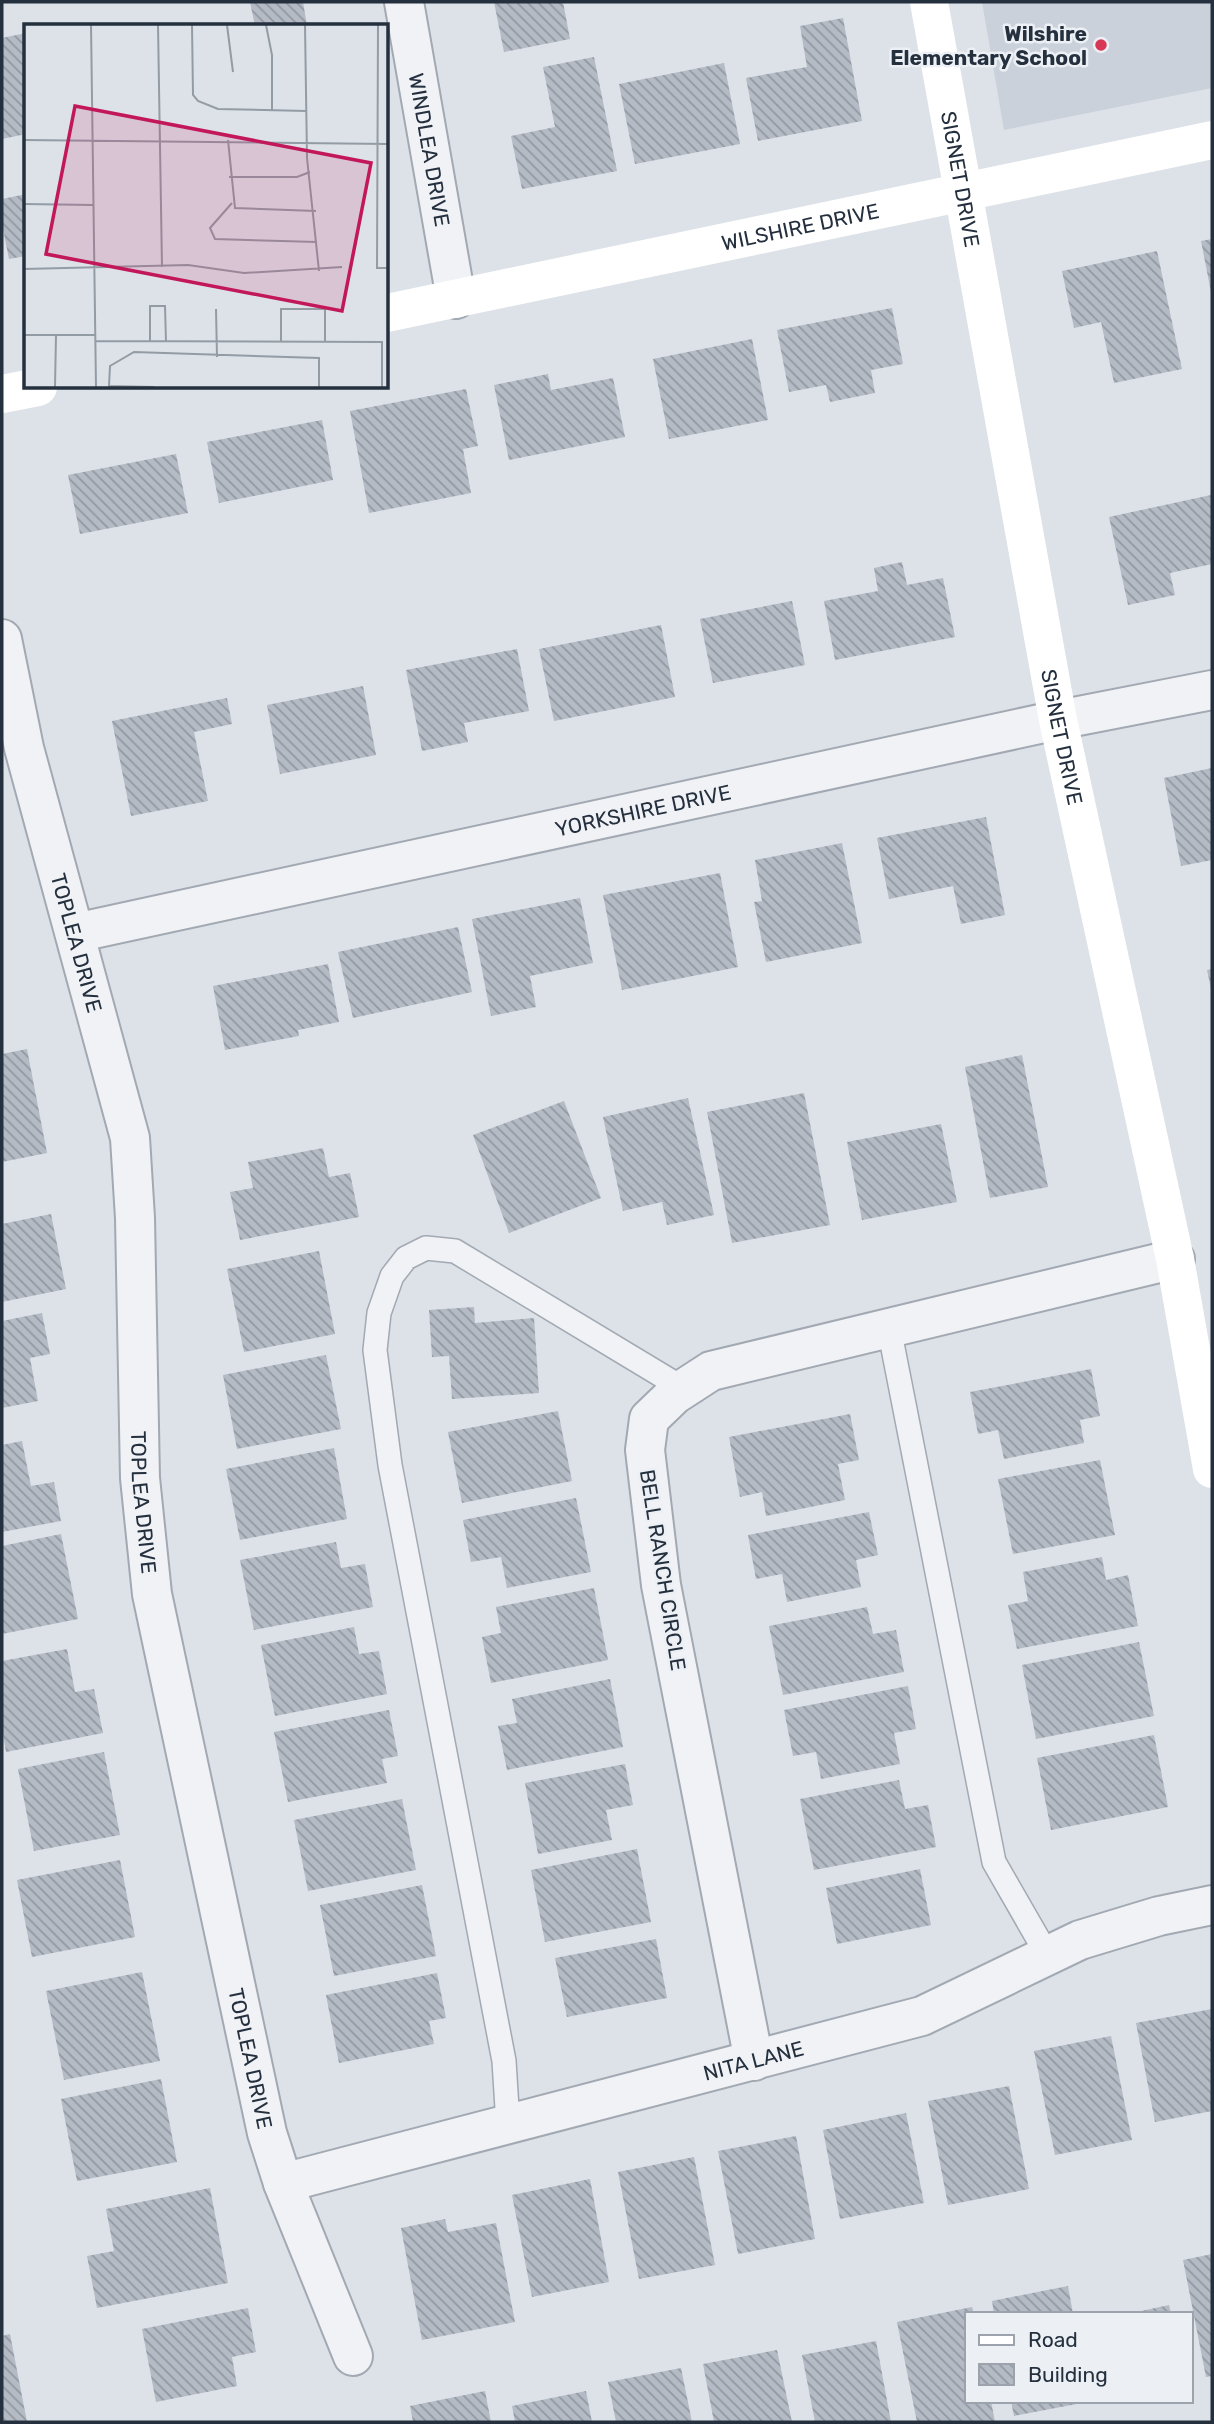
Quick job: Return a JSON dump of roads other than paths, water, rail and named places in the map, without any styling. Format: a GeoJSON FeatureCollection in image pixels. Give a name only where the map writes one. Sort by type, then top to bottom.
{"type":"FeatureCollection","features":[{"type":"Feature","properties":{"kind":"street","name":"WINDLEA DRIVE"},"geometry":{"type":"LineString","coordinates":[[404,2],[456,299]]}},
{"type":"Feature","properties":{"kind":"street","name":"SIGNET DRIVE"},"geometry":{"type":"LineString","coordinates":[[929,2],[1058,720],[1175,1259],[1212,1469]]}},
{"type":"Feature","properties":{"kind":"street","name":"WILSHIRE DRIVE"},"geometry":{"type":"LineString","coordinates":[[388,313],[1212,140]]}},
{"type":"Feature","properties":{"kind":"street"},"geometry":{"type":"LineString","coordinates":[[2,394],[33,388]]}},
{"type":"Feature","properties":{"kind":"street","name":"TOPLEA DRIVE"},"geometry":{"type":"LineString","coordinates":[[2,639],[24,748],[130,1138],[135,1218],[140,1478],[152,1594],[267,2133],[283,2183],[353,2356]]}},
{"type":"Feature","properties":{"kind":"street","name":"YORKSHIRE DRIVE"},"geometry":{"type":"LineString","coordinates":[[75,933],[1058,720],[1212,690]]}},
{"type":"Feature","properties":{"kind":"street","name":"BELL RANCH CIRCLE"},"geometry":{"type":"LineString","coordinates":[[754,2061],[661,1585],[645,1450],[649,1419],[684,1389],[711,1371],[1175,1259]]}},
{"type":"Feature","properties":{"kind":"street","name":"NITA LANE"},"geometry":{"type":"LineString","coordinates":[[283,2183],[922,2016],[1080,1940],[1159,1916],[1212,1905]]}},
{"type":"Feature","properties":{"kind":"lane"},"geometry":{"type":"LineString","coordinates":[[508,2124],[505,2061],[390,1465],[375,1350],[379,1313],[391,1276],[407,1258],[426,1248],[455,1251],[684,1389]]}},
{"type":"Feature","properties":{"kind":"lane"},"geometry":{"type":"LineString","coordinates":[[889,1328],[994,1862],[1048,1956]]}},
{"type":"Feature","properties":{"kind":"place","name":"Wilshire Elementary School"},"geometry":{"type":"Point","coordinates":[1101,45]}}]}
